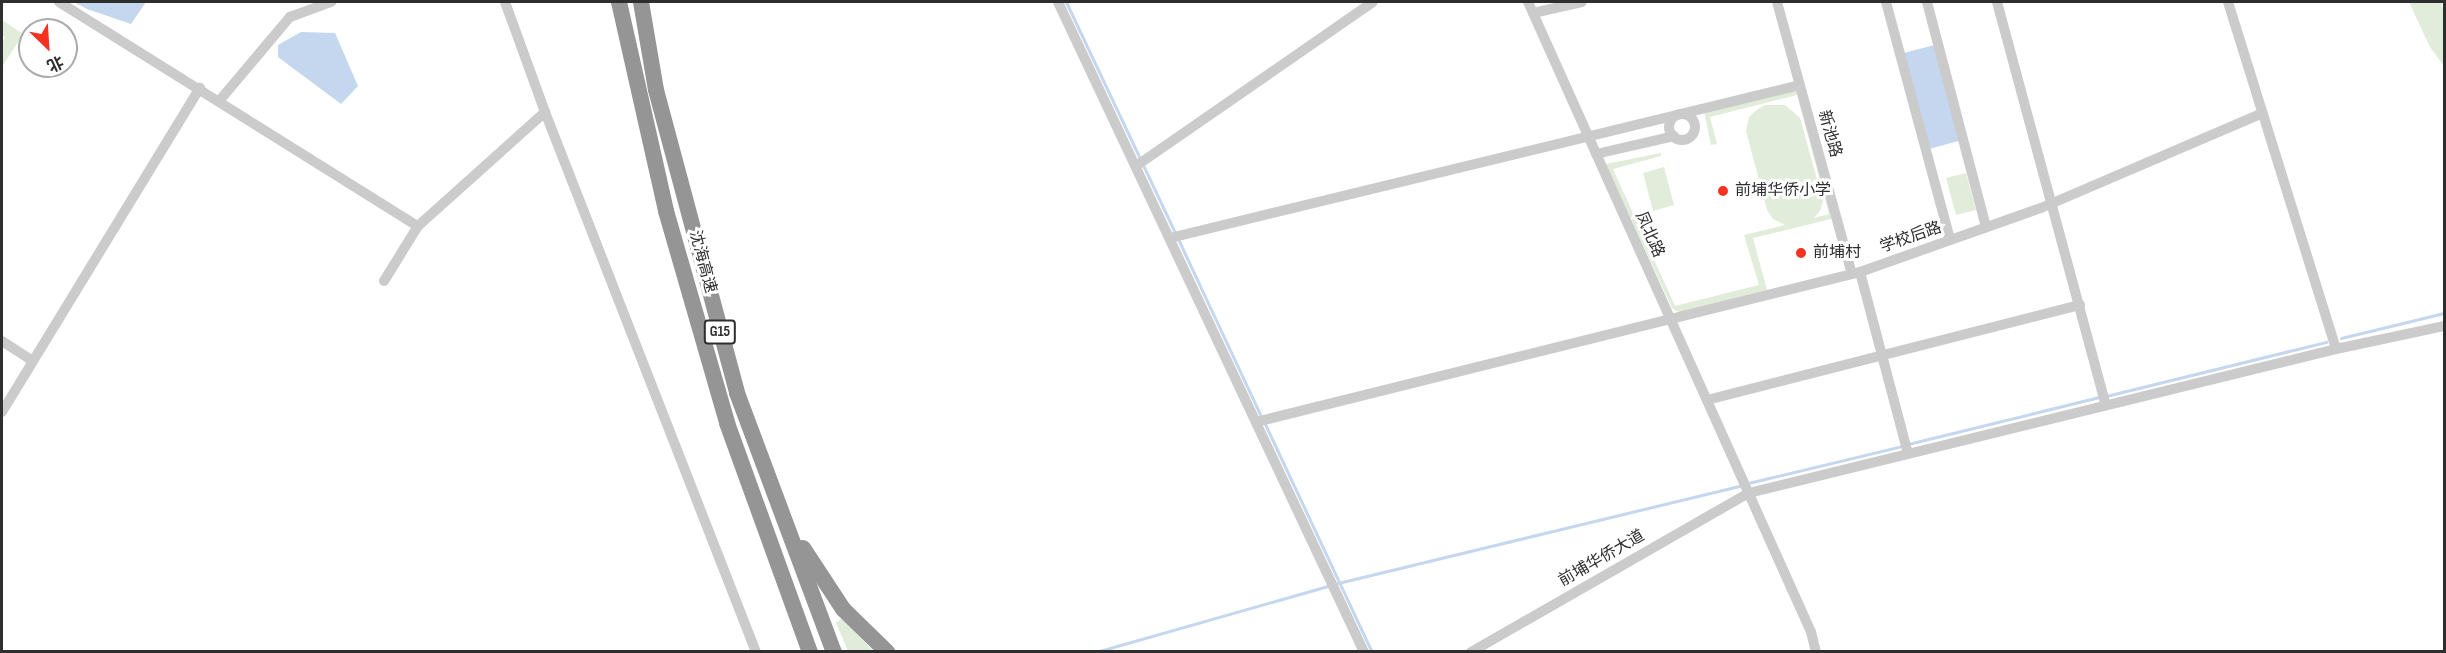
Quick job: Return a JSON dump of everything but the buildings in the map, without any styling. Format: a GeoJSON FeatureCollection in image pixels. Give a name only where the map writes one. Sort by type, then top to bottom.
{"type":"FeatureCollection","features":[{"type":"Feature","properties":{"kind":"highway","name":"沈海高速"},"geometry":{"type":"LineString","coordinates":[[619,2],[666,211],[727,423],[810,651]]}},
{"type":"Feature","properties":{"kind":"highway","name":"沈海高速"},"geometry":{"type":"LineString","coordinates":[[641,2],[656,90],[737,393],[834,651]]}},
{"type":"Feature","properties":{"kind":"highway"},"geometry":{"type":"LineString","coordinates":[[780,509],[843,609],[887,651]]}},
{"type":"Feature","properties":{"kind":"street"},"geometry":{"type":"LineString","coordinates":[[59,2],[220,100],[418,226]]}},
{"type":"Feature","properties":{"kind":"street"},"geometry":{"type":"LineString","coordinates":[[220,100],[290,17],[331,2]]}},
{"type":"Feature","properties":{"kind":"street"},"geometry":{"type":"LineString","coordinates":[[505,2],[545,112],[756,651]]}},
{"type":"Feature","properties":{"kind":"street"},"geometry":{"type":"LineString","coordinates":[[1058,2],[1139,163],[1261,421],[1364,651]]}},
{"type":"Feature","properties":{"kind":"street"},"geometry":{"type":"LineString","coordinates":[[1139,163],[1373,2]]}},
{"type":"Feature","properties":{"kind":"street","name":"凤北路"},"geometry":{"type":"LineString","coordinates":[[1528,2],[1812,632],[1816,651]]}},
{"type":"Feature","properties":{"kind":"street"},"geometry":{"type":"LineString","coordinates":[[1533,13],[1582,2]]}},
{"type":"Feature","properties":{"kind":"street","name":"新池路"},"geometry":{"type":"LineString","coordinates":[[1777,2],[1907,448]]}},
{"type":"Feature","properties":{"kind":"street"},"geometry":{"type":"LineString","coordinates":[[1886,2],[1950,240]]}},
{"type":"Feature","properties":{"kind":"street"},"geometry":{"type":"LineString","coordinates":[[1927,2],[1986,227]]}},
{"type":"Feature","properties":{"kind":"street"},"geometry":{"type":"LineString","coordinates":[[1997,2],[2104,399]]}},
{"type":"Feature","properties":{"kind":"street"},"geometry":{"type":"LineString","coordinates":[[2228,2],[2336,349]]}},
{"type":"Feature","properties":{"kind":"street"},"geometry":{"type":"LineString","coordinates":[[1174,237],[1800,85]]}},
{"type":"Feature","properties":{"kind":"street"},"geometry":{"type":"LineString","coordinates":[[2,412],[200,88]]}},
{"type":"Feature","properties":{"kind":"street"},"geometry":{"type":"LineString","coordinates":[[384,281],[418,226],[545,112]]}},
{"type":"Feature","properties":{"kind":"street","name":"学校后路"},"geometry":{"type":"LineString","coordinates":[[1261,421],[1670,317],[1856,273],[2053,203],[2263,113]]}},
{"type":"Feature","properties":{"kind":"street"},"geometry":{"type":"LineString","coordinates":[[1674,136],[1670,131],[1670,123],[1679,114]]}},
{"type":"Feature","properties":{"kind":"street"},"geometry":{"type":"LineString","coordinates":[[1596,154],[1674,136],[1687,139],[1695,129],[1691,117],[1679,114]]}},
{"type":"Feature","properties":{"kind":"street"},"geometry":{"type":"LineString","coordinates":[[1707,400],[2080,305]]}},
{"type":"Feature","properties":{"kind":"street","name":"前埔华侨大道"},"geometry":{"type":"LineString","coordinates":[[1471,651],[1746,487],[2104,399],[2445,326]]}},
{"type":"Feature","properties":{"kind":"street"},"geometry":{"type":"LineString","coordinates":[[2,341],[33,361]]}},
{"type":"Feature","properties":{"kind":"green space"},"geometry":{"type":"Polygon","coordinates":[[[2409,2],[2441,2],[2444,10],[2444,66],[2430,47],[2409,2]]]}},
{"type":"Feature","properties":{"kind":"green space"},"geometry":{"type":"Polygon","coordinates":[[[2,20],[18,31],[18,42],[2,67],[2,43],[5,37],[2,35],[2,20]]]}},
{"type":"Feature","properties":{"kind":"green space"},"geometry":{"type":"Polygon","coordinates":[[[1800,88],[1835,218],[1753,238],[1767,290],[1680,312],[1676,311],[1672,308],[1606,164],[1661,153],[1661,156],[1613,169],[1675,306],[1759,285],[1744,235],[1785,225],[1773,219],[1767,210],[1746,131],[1749,117],[1758,109],[1765,105],[1785,105],[1800,118],[1823,201],[1820,211],[1814,218],[1829,214],[1797,95],[1710,117],[1717,144],[1711,145],[1704,112],[1800,88]]]}},
{"type":"Feature","properties":{"kind":"green space"},"geometry":{"type":"Polygon","coordinates":[[[1664,167],[1674,205],[1653,211],[1643,173],[1664,167]]]}},
{"type":"Feature","properties":{"kind":"green space"},"geometry":{"type":"Polygon","coordinates":[[[1966,173],[1976,210],[1956,215],[1946,178],[1966,173]]]}},
{"type":"Feature","properties":{"kind":"green space"},"geometry":{"type":"Polygon","coordinates":[[[843,617],[873,651],[848,651],[836,623],[843,617]]]}},
{"type":"Feature","properties":{"kind":"water"},"geometry":{"type":"Polygon","coordinates":[[[74,2],[146,2],[131,24],[87,9],[74,2]]]}},
{"type":"Feature","properties":{"kind":"water"},"geometry":{"type":"Polygon","coordinates":[[[301,32],[335,33],[358,86],[341,104],[278,57],[278,45],[301,32]]]}},
{"type":"Feature","properties":{"kind":"water"},"geometry":{"type":"Polygon","coordinates":[[[1938,44],[1962,140],[1929,149],[1904,53],[1938,44]]]}},
{"type":"Feature","properties":{"kind":"waterway"},"geometry":{"type":"LineString","coordinates":[[1066,2],[1175,233]]}},
{"type":"Feature","properties":{"kind":"waterway"},"geometry":{"type":"LineString","coordinates":[[1178,239],[1262,418]]}},
{"type":"Feature","properties":{"kind":"waterway"},"geometry":{"type":"LineString","coordinates":[[2341,338],[2444,313]]}},
{"type":"Feature","properties":{"kind":"waterway"},"geometry":{"type":"LineString","coordinates":[[2106,396],[2326,342]]}},
{"type":"Feature","properties":{"kind":"waterway"},"geometry":{"type":"LineString","coordinates":[[1908,444],[2100,397]]}},
{"type":"Feature","properties":{"kind":"waterway"},"geometry":{"type":"LineString","coordinates":[[1265,424],[1372,652]]}},
{"type":"Feature","properties":{"kind":"waterway"},"geometry":{"type":"LineString","coordinates":[[1748,483],[1902,446]]}},
{"type":"Feature","properties":{"kind":"waterway"},"geometry":{"type":"LineString","coordinates":[[1338,583],[1742,485]]}},
{"type":"Feature","properties":{"kind":"waterway"},"geometry":{"type":"LineString","coordinates":[[1096,652],[1328,586]]}},
{"type":"Feature","properties":{"kind":"place","name":"前埔华侨小学"},"geometry":{"type":"Point","coordinates":[1723,191]}},
{"type":"Feature","properties":{"kind":"place","name":"前埔村"},"geometry":{"type":"Point","coordinates":[1801,253]}}]}
